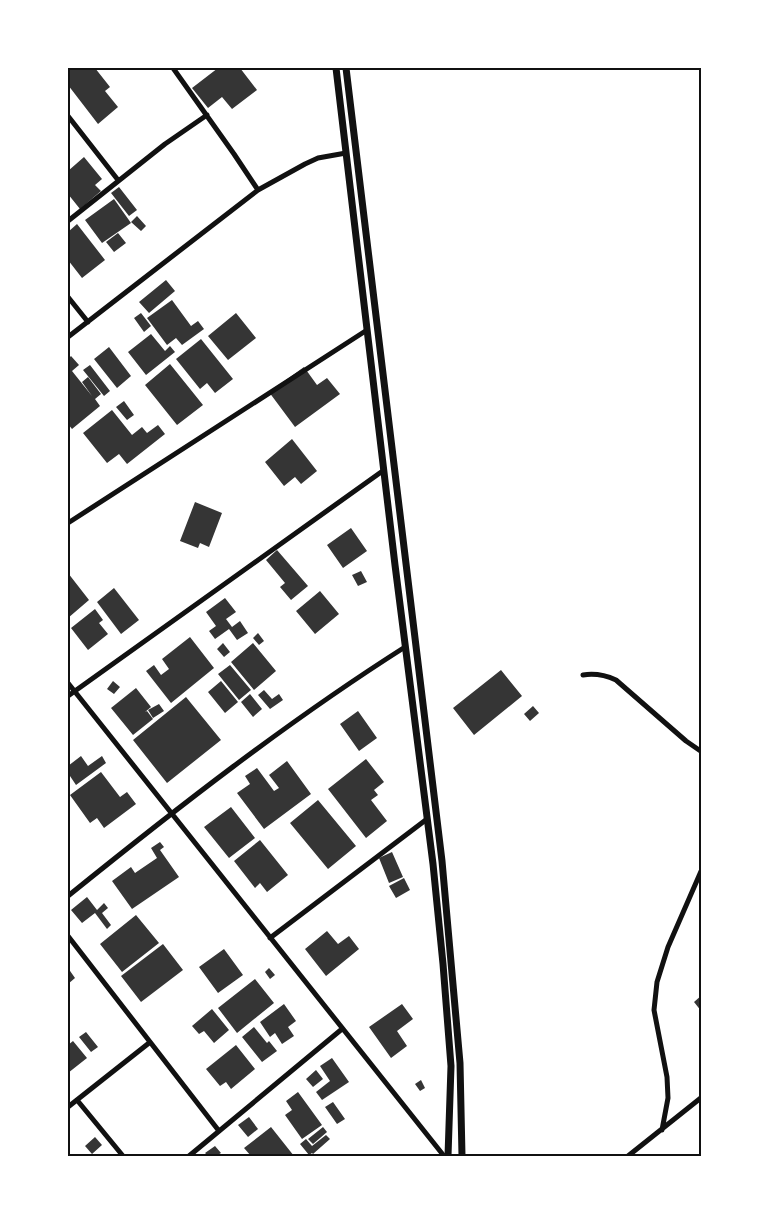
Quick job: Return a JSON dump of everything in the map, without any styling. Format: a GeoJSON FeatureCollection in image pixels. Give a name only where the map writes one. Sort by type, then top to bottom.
{"type":"FeatureCollection","features":[{"type":"Feature","properties":{"kind":"street"},"geometry":{"type":"LineString","coordinates":[[173,68],[258,190]]}},
{"type":"Feature","properties":{"kind":"street"},"geometry":{"type":"LineString","coordinates":[[336,68],[443,964],[451,1066],[448,1156]]}},
{"type":"Feature","properties":{"kind":"street"},"geometry":{"type":"LineString","coordinates":[[346,68],[371,260],[399,513],[442,861],[460,1063],[462,1156]]}},
{"type":"Feature","properties":{"kind":"street"},"geometry":{"type":"LineString","coordinates":[[68,221],[165,144],[207,115]]}},
{"type":"Feature","properties":{"kind":"street"},"geometry":{"type":"LineString","coordinates":[[68,116],[118,180]]}},
{"type":"Feature","properties":{"kind":"street"},"geometry":{"type":"LineString","coordinates":[[68,338],[258,190],[318,158],[346,152]]}},
{"type":"Feature","properties":{"kind":"street"},"geometry":{"type":"LineString","coordinates":[[359,261],[371,260]]}},
{"type":"Feature","properties":{"kind":"street"},"geometry":{"type":"LineString","coordinates":[[68,297],[88,322]]}},
{"type":"Feature","properties":{"kind":"street"},"geometry":{"type":"LineString","coordinates":[[68,523],[367,330]]}},
{"type":"Feature","properties":{"kind":"street"},"geometry":{"type":"LineString","coordinates":[[68,696],[384,470]]}},
{"type":"Feature","properties":{"kind":"street"},"geometry":{"type":"LineString","coordinates":[[68,896],[170,813],[300,718],[405,647]]}},
{"type":"Feature","properties":{"kind":"street"},"geometry":{"type":"LineString","coordinates":[[583,675],[593,674],[616,680],[686,741],[702,752]]}},
{"type":"Feature","properties":{"kind":"street"},"geometry":{"type":"LineString","coordinates":[[68,683],[444,1156]]}},
{"type":"Feature","properties":{"kind":"street"},"geometry":{"type":"LineString","coordinates":[[270,938],[426,819]]}},
{"type":"Feature","properties":{"kind":"street"},"geometry":{"type":"LineString","coordinates":[[662,1130],[668,1098],[667,1077],[654,1010],[657,982],[668,947],[702,870]]}},
{"type":"Feature","properties":{"kind":"street"},"geometry":{"type":"LineString","coordinates":[[68,936],[219,1131]]}},
{"type":"Feature","properties":{"kind":"street"},"geometry":{"type":"LineString","coordinates":[[189,1156],[342,1029]]}},
{"type":"Feature","properties":{"kind":"street"},"geometry":{"type":"LineString","coordinates":[[68,1107],[149,1043]]}},
{"type":"Feature","properties":{"kind":"street"},"geometry":{"type":"LineString","coordinates":[[628,1156],[702,1097]]}},
{"type":"Feature","properties":{"kind":"street"},"geometry":{"type":"LineString","coordinates":[[77,1100],[123,1156]]}},
{"type":"Feature","properties":{"kind":"building"},"geometry":{"type":"Polygon","coordinates":[[[68,68],[95,68],[110,87],[105,91],[118,107],[98,124],[68,85],[68,68]]]}},
{"type":"Feature","properties":{"kind":"building"},"geometry":{"type":"Polygon","coordinates":[[[218,68],[240,68],[257,90],[232,109],[222,97],[208,108],[192,88],[218,68]]]}},
{"type":"Feature","properties":{"kind":"building"},"geometry":{"type":"Polygon","coordinates":[[[84,157],[102,179],[95,185],[101,191],[80,209],[68,194],[68,171],[84,157]]]}},
{"type":"Feature","properties":{"kind":"building"},"geometry":{"type":"Polygon","coordinates":[[[119,187],[137,210],[129,216],[111,193],[119,187]]]}},
{"type":"Feature","properties":{"kind":"building"},"geometry":{"type":"Polygon","coordinates":[[[114,199],[131,223],[102,243],[85,220],[114,199]]]}},
{"type":"Feature","properties":{"kind":"building"},"geometry":{"type":"Polygon","coordinates":[[[137,216],[146,226],[141,231],[131,222],[137,216]]]}},
{"type":"Feature","properties":{"kind":"building"},"geometry":{"type":"Polygon","coordinates":[[[77,224],[105,260],[82,278],[68,260],[68,232],[77,224]]]}},
{"type":"Feature","properties":{"kind":"building"},"geometry":{"type":"Polygon","coordinates":[[[118,233],[126,243],[114,252],[106,242],[118,233]]]}},
{"type":"Feature","properties":{"kind":"building"},"geometry":{"type":"Polygon","coordinates":[[[166,280],[175,291],[149,313],[139,302],[166,280]]]}},
{"type":"Feature","properties":{"kind":"building"},"geometry":{"type":"Polygon","coordinates":[[[172,300],[191,326],[198,321],[204,329],[182,345],[176,338],[167,345],[147,318],[172,300]]]}},
{"type":"Feature","properties":{"kind":"building"},"geometry":{"type":"Polygon","coordinates":[[[141,313],[151,326],[144,332],[134,318],[141,313]]]}},
{"type":"Feature","properties":{"kind":"building"},"geometry":{"type":"Polygon","coordinates":[[[236,313],[256,338],[228,360],[208,336],[236,313]]]}},
{"type":"Feature","properties":{"kind":"building"},"geometry":{"type":"Polygon","coordinates":[[[151,334],[165,351],[170,346],[175,352],[146,375],[128,352],[151,334]]]}},
{"type":"Feature","properties":{"kind":"building"},"geometry":{"type":"Polygon","coordinates":[[[201,339],[233,379],[215,393],[207,383],[200,389],[176,359],[201,339]]]}},
{"type":"Feature","properties":{"kind":"building"},"geometry":{"type":"Polygon","coordinates":[[[109,347],[131,376],[117,388],[94,359],[109,347]]]}},
{"type":"Feature","properties":{"kind":"building"},"geometry":{"type":"Polygon","coordinates":[[[71,356],[79,365],[72,371],[92,396],[82,382],[88,377],[101,394],[95,399],[100,406],[72,429],[68,424],[68,359],[71,356]]]}},
{"type":"Feature","properties":{"kind":"building"},"geometry":{"type":"Polygon","coordinates":[[[170,364],[203,405],[177,425],[145,385],[170,364]]]}},
{"type":"Feature","properties":{"kind":"building"},"geometry":{"type":"Polygon","coordinates":[[[90,365],[110,391],[104,396],[83,370],[90,365]]]}},
{"type":"Feature","properties":{"kind":"building"},"geometry":{"type":"Polygon","coordinates":[[[304,367],[317,385],[327,378],[340,394],[295,427],[269,392],[304,367]]]}},
{"type":"Feature","properties":{"kind":"building"},"geometry":{"type":"Polygon","coordinates":[[[124,401],[134,415],[127,420],[116,407],[124,401]]]}},
{"type":"Feature","properties":{"kind":"building"},"geometry":{"type":"Polygon","coordinates":[[[112,410],[132,435],[142,427],[147,433],[158,425],[165,434],[127,464],[119,454],[107,463],[83,433],[112,410]]]}},
{"type":"Feature","properties":{"kind":"building"},"geometry":{"type":"Polygon","coordinates":[[[292,439],[317,471],[301,484],[295,477],[284,486],[265,462],[292,439]]]}},
{"type":"Feature","properties":{"kind":"building"},"geometry":{"type":"Polygon","coordinates":[[[195,502],[222,513],[209,547],[200,543],[198,548],[180,541],[195,502]]]}},
{"type":"Feature","properties":{"kind":"building"},"geometry":{"type":"Polygon","coordinates":[[[351,528],[367,551],[343,568],[327,545],[351,528]]]}},
{"type":"Feature","properties":{"kind":"building"},"geometry":{"type":"Polygon","coordinates":[[[277,550],[308,586],[291,600],[280,587],[285,583],[266,560],[277,550]]]}},
{"type":"Feature","properties":{"kind":"building"},"geometry":{"type":"Polygon","coordinates":[[[361,571],[367,582],[358,586],[352,575],[361,571]]]}},
{"type":"Feature","properties":{"kind":"building"},"geometry":{"type":"Polygon","coordinates":[[[68,573],[89,600],[68,618],[68,573]]]}},
{"type":"Feature","properties":{"kind":"building"},"geometry":{"type":"Polygon","coordinates":[[[114,588],[139,620],[121,634],[97,602],[114,588]]]}},
{"type":"Feature","properties":{"kind":"building"},"geometry":{"type":"Polygon","coordinates":[[[320,591],[339,614],[315,634],[296,611],[320,591]]]}},
{"type":"Feature","properties":{"kind":"building"},"geometry":{"type":"Polygon","coordinates":[[[225,598],[236,612],[226,619],[232,627],[240,621],[248,633],[237,640],[229,629],[215,639],[209,631],[216,626],[206,612],[225,598]]]}},
{"type":"Feature","properties":{"kind":"building"},"geometry":{"type":"Polygon","coordinates":[[[95,609],[103,620],[99,623],[108,634],[88,650],[71,628],[95,609]]]}},
{"type":"Feature","properties":{"kind":"building"},"geometry":{"type":"Polygon","coordinates":[[[258,633],[264,641],[259,645],[253,638],[258,633]]]}},
{"type":"Feature","properties":{"kind":"building"},"geometry":{"type":"Polygon","coordinates":[[[190,637],[214,668],[171,703],[146,671],[154,665],[161,675],[169,669],[162,659],[190,637]]]}},
{"type":"Feature","properties":{"kind":"building"},"geometry":{"type":"Polygon","coordinates":[[[223,643],[230,652],[224,657],[217,649],[223,643]]]}},
{"type":"Feature","properties":{"kind":"building"},"geometry":{"type":"Polygon","coordinates":[[[253,643],[276,671],[254,690],[231,662],[253,643]]]}},
{"type":"Feature","properties":{"kind":"building"},"geometry":{"type":"Polygon","coordinates":[[[230,665],[251,690],[239,700],[218,674],[230,665]]]}},
{"type":"Feature","properties":{"kind":"building"},"geometry":{"type":"Polygon","coordinates":[[[501,670],[522,696],[474,735],[453,708],[501,670]]]}},
{"type":"Feature","properties":{"kind":"building"},"geometry":{"type":"Polygon","coordinates":[[[113,681],[120,687],[114,694],[107,689],[113,681]]]}},
{"type":"Feature","properties":{"kind":"building"},"geometry":{"type":"Polygon","coordinates":[[[221,681],[238,702],[225,713],[208,692],[221,681]]]}},
{"type":"Feature","properties":{"kind":"building"},"geometry":{"type":"Polygon","coordinates":[[[136,688],[151,707],[145,712],[147,711],[153,719],[133,735],[111,708],[136,688]]]}},
{"type":"Feature","properties":{"kind":"building"},"geometry":{"type":"Polygon","coordinates":[[[264,690],[272,699],[279,694],[283,700],[270,709],[258,695],[264,690]]]}},
{"type":"Feature","properties":{"kind":"building"},"geometry":{"type":"Polygon","coordinates":[[[250,694],[262,709],[253,717],[241,702],[250,694]]]}},
{"type":"Feature","properties":{"kind":"building"},"geometry":{"type":"Polygon","coordinates":[[[186,697],[221,740],[167,783],[133,740],[186,697]]]}},
{"type":"Feature","properties":{"kind":"building"},"geometry":{"type":"Polygon","coordinates":[[[159,704],[164,711],[153,718],[148,710],[159,704]]]}},
{"type":"Feature","properties":{"kind":"building"},"geometry":{"type":"Polygon","coordinates":[[[533,706],[539,713],[530,721],[524,714],[533,706]]]}},
{"type":"Feature","properties":{"kind":"building"},"geometry":{"type":"Polygon","coordinates":[[[358,711],[377,738],[359,751],[340,724],[358,711]]]}},
{"type":"Feature","properties":{"kind":"building"},"geometry":{"type":"Polygon","coordinates":[[[81,756],[88,766],[102,756],[106,763],[76,785],[68,773],[68,766],[81,756]]]}},
{"type":"Feature","properties":{"kind":"building"},"geometry":{"type":"Polygon","coordinates":[[[366,759],[384,782],[374,790],[378,795],[371,800],[387,821],[366,838],[328,789],[366,759]]]}},
{"type":"Feature","properties":{"kind":"building"},"geometry":{"type":"Polygon","coordinates":[[[287,761],[311,794],[264,829],[237,793],[250,784],[245,776],[257,768],[274,791],[279,788],[269,775],[287,761]]]}},
{"type":"Feature","properties":{"kind":"building"},"geometry":{"type":"Polygon","coordinates":[[[101,772],[120,797],[127,792],[136,804],[104,828],[97,818],[90,823],[70,795],[101,772]]]}},
{"type":"Feature","properties":{"kind":"building"},"geometry":{"type":"Polygon","coordinates":[[[318,800],[356,846],[328,869],[290,823],[318,800]]]}},
{"type":"Feature","properties":{"kind":"building"},"geometry":{"type":"Polygon","coordinates":[[[231,807],[255,838],[229,858],[204,827],[231,807]]]}},
{"type":"Feature","properties":{"kind":"building"},"geometry":{"type":"Polygon","coordinates":[[[260,840],[288,875],[267,892],[260,883],[255,888],[234,861],[260,840]]]}},
{"type":"Feature","properties":{"kind":"building"},"geometry":{"type":"Polygon","coordinates":[[[160,842],[164,847],[160,850],[179,877],[132,909],[112,881],[131,867],[135,873],[157,858],[151,848],[160,842]]]}},
{"type":"Feature","properties":{"kind":"building"},"geometry":{"type":"Polygon","coordinates":[[[392,852],[403,877],[389,883],[379,858],[392,852]]]}},
{"type":"Feature","properties":{"kind":"building"},"geometry":{"type":"Polygon","coordinates":[[[404,878],[410,890],[396,898],[389,886],[404,878]]]}},
{"type":"Feature","properties":{"kind":"building"},"geometry":{"type":"Polygon","coordinates":[[[87,897],[97,910],[104,903],[108,908],[102,913],[111,925],[107,929],[95,913],[82,923],[71,910],[87,897]]]}},
{"type":"Feature","properties":{"kind":"building"},"geometry":{"type":"Polygon","coordinates":[[[136,915],[159,943],[122,972],[100,944],[136,915]]]}},
{"type":"Feature","properties":{"kind":"building"},"geometry":{"type":"Polygon","coordinates":[[[327,931],[338,944],[349,936],[359,949],[326,976],[305,949],[327,931]]]}},
{"type":"Feature","properties":{"kind":"building"},"geometry":{"type":"Polygon","coordinates":[[[163,944],[183,970],[141,1002],[121,976],[163,944]]]}},
{"type":"Feature","properties":{"kind":"building"},"geometry":{"type":"Polygon","coordinates":[[[224,949],[243,975],[218,993],[199,967],[224,949]]]}},
{"type":"Feature","properties":{"kind":"building"},"geometry":{"type":"Polygon","coordinates":[[[68,968],[75,978],[68,984],[68,968]]]}},
{"type":"Feature","properties":{"kind":"building"},"geometry":{"type":"Polygon","coordinates":[[[269,968],[275,975],[270,979],[265,972],[269,968]]]}},
{"type":"Feature","properties":{"kind":"building"},"geometry":{"type":"Polygon","coordinates":[[[255,979],[274,1003],[237,1033],[218,1008],[255,979]]]}},
{"type":"Feature","properties":{"kind":"building"},"geometry":{"type":"Polygon","coordinates":[[[702,995],[702,1012],[694,1002],[702,995]]]}},
{"type":"Feature","properties":{"kind":"building"},"geometry":{"type":"Polygon","coordinates":[[[284,1004],[296,1021],[288,1027],[294,1036],[282,1044],[275,1033],[270,1037],[260,1022],[284,1004]]]}},
{"type":"Feature","properties":{"kind":"building"},"geometry":{"type":"Polygon","coordinates":[[[402,1004],[413,1019],[397,1031],[407,1046],[391,1058],[369,1027],[402,1004]]]}},
{"type":"Feature","properties":{"kind":"building"},"geometry":{"type":"Polygon","coordinates":[[[212,1009],[229,1030],[214,1043],[204,1031],[199,1034],[192,1026],[212,1009]]]}},
{"type":"Feature","properties":{"kind":"building"},"geometry":{"type":"Polygon","coordinates":[[[254,1027],[267,1043],[269,1041],[277,1051],[262,1062],[242,1037],[254,1027]]]}},
{"type":"Feature","properties":{"kind":"building"},"geometry":{"type":"Polygon","coordinates":[[[86,1032],[98,1047],[91,1052],[79,1037],[86,1032]]]}},
{"type":"Feature","properties":{"kind":"building"},"geometry":{"type":"Polygon","coordinates":[[[73,1041],[87,1058],[68,1073],[68,1045],[73,1041]]]}},
{"type":"Feature","properties":{"kind":"building"},"geometry":{"type":"Polygon","coordinates":[[[236,1045],[255,1069],[231,1089],[226,1082],[220,1086],[206,1069],[236,1045]]]}},
{"type":"Feature","properties":{"kind":"building"},"geometry":{"type":"Polygon","coordinates":[[[332,1058],[349,1082],[322,1100],[316,1092],[330,1081],[320,1066],[332,1058]]]}},
{"type":"Feature","properties":{"kind":"building"},"geometry":{"type":"Polygon","coordinates":[[[316,1070],[323,1079],[313,1087],[306,1079],[316,1070]]]}},
{"type":"Feature","properties":{"kind":"building"},"geometry":{"type":"Polygon","coordinates":[[[421,1080],[425,1088],[420,1091],[415,1084],[421,1080]]]}},
{"type":"Feature","properties":{"kind":"building"},"geometry":{"type":"Polygon","coordinates":[[[298,1092],[322,1125],[302,1139],[285,1115],[292,1110],[286,1101],[298,1092]]]}},
{"type":"Feature","properties":{"kind":"building"},"geometry":{"type":"Polygon","coordinates":[[[333,1102],[345,1119],[337,1124],[325,1107],[333,1102]]]}},
{"type":"Feature","properties":{"kind":"building"},"geometry":{"type":"Polygon","coordinates":[[[249,1117],[258,1129],[248,1137],[238,1125],[249,1117]]]}},
{"type":"Feature","properties":{"kind":"building"},"geometry":{"type":"Polygon","coordinates":[[[271,1127],[294,1156],[251,1156],[244,1148],[271,1127]]]}},
{"type":"Feature","properties":{"kind":"building"},"geometry":{"type":"Polygon","coordinates":[[[323,1127],[327,1132],[313,1144],[308,1139],[323,1127]]]}},
{"type":"Feature","properties":{"kind":"building"},"geometry":{"type":"Polygon","coordinates":[[[326,1135],[330,1139],[313,1154],[309,1155],[300,1144],[306,1139],[312,1146],[326,1135]]]}},
{"type":"Feature","properties":{"kind":"building"},"geometry":{"type":"Polygon","coordinates":[[[95,1137],[102,1145],[92,1154],[85,1146],[95,1137]]]}},
{"type":"Feature","properties":{"kind":"building"},"geometry":{"type":"Polygon","coordinates":[[[215,1146],[221,1153],[216,1156],[208,1156],[205,1153],[215,1146]]]}}]}
